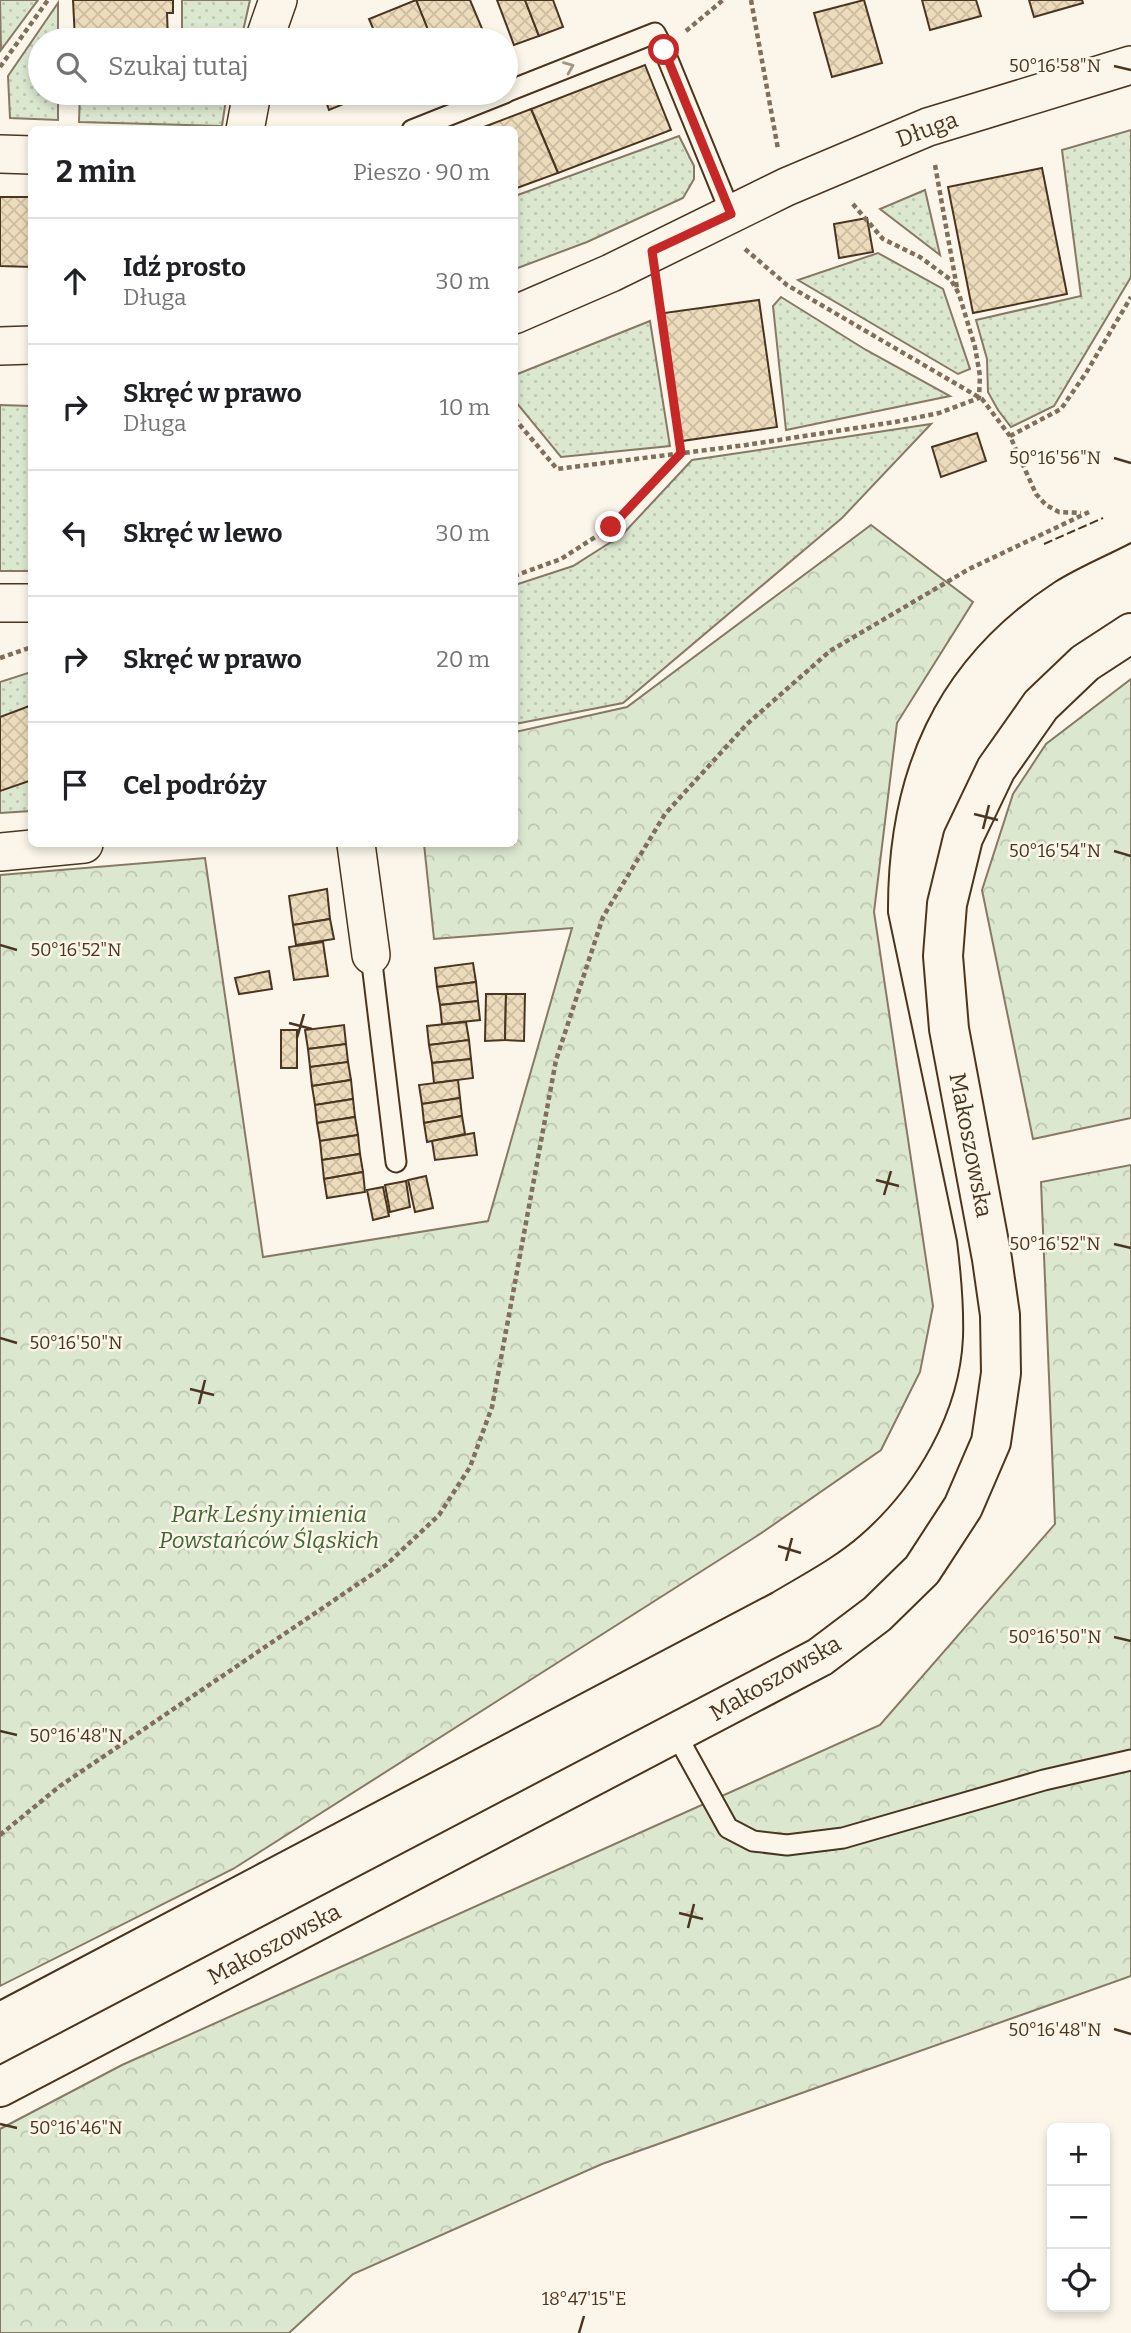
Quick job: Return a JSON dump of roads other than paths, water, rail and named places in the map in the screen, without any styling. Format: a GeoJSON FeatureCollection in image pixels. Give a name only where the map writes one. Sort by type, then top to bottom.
{"type":"FeatureCollection","features":[{"type":"Feature","properties":{"kind":"main road","name":"Makoszowska"},"geometry":{"type":"LineString","coordinates":[[0,2087],[820,1657],[877,1614],[922,1570],[963,1507],[991,1442],[1000,1373],[1000,1315],[992,1259],[949,1029],[943,956],[947,904],[963,838],[996,769],[1041,705],[1085,663],[1131,633]]}},
{"type":"Feature","properties":{"kind":"street"},"geometry":{"type":"LineString","coordinates":[[268,28],[278,0]]}},
{"type":"Feature","properties":{"kind":"street","name":"Długa"},"geometry":{"type":"LineString","coordinates":[[518,313],[611,273],[786,187],[928,127],[1131,65]]}},
{"type":"Feature","properties":{"kind":"street"},"geometry":{"type":"LineString","coordinates":[[246,126],[250,105]]}},
{"type":"Feature","properties":{"kind":"street"},"geometry":{"type":"LineString","coordinates":[[0,154],[28,155]]}},
{"type":"Feature","properties":{"kind":"street"},"geometry":{"type":"LineString","coordinates":[[0,345],[28,345]]}},
{"type":"Feature","properties":{"kind":"street"},"geometry":{"type":"LineString","coordinates":[[0,603],[28,603]]}},
{"type":"Feature","properties":{"kind":"street"},"geometry":{"type":"LineString","coordinates":[[0,852],[52,847]]}},
{"type":"Feature","properties":{"kind":"street"},"geometry":{"type":"LineString","coordinates":[[356,847],[371,955]]}},
{"type":"Feature","properties":{"kind":"lane"},"geometry":{"type":"LineString","coordinates":[[518,87],[655,33],[664,50],[722,218]]}},
{"type":"Feature","properties":{"kind":"lane"},"geometry":{"type":"LineString","coordinates":[[422,126],[473,105]]}},
{"type":"Feature","properties":{"kind":"lane"},"geometry":{"type":"LineString","coordinates":[[371,955],[396,1162]]}},
{"type":"Feature","properties":{"kind":"lane"},"geometry":{"type":"LineString","coordinates":[[677,1734],[728,1828],[753,1841],[787,1845],[843,1838],[1044,1780],[1131,1760]]}},
{"type":"Feature","properties":{"kind":"tram line"},"geometry":{"type":"LineString","coordinates":[[0,2000],[772,1593],[851,1543],[881,1516],[900,1494],[932,1446],[944,1420],[960,1365],[963,1325],[957,1241],[888,913],[890,862],[897,813],[909,767],[926,724],[949,684],[978,647],[1013,613],[1055,582],[1131,543]]}},
{"type":"Feature","properties":{"kind":"park label","name":"Park Leśny imienia Powstańców Śląskich"},"geometry":{"type":"Point","coordinates":[269,1527]}}]}
